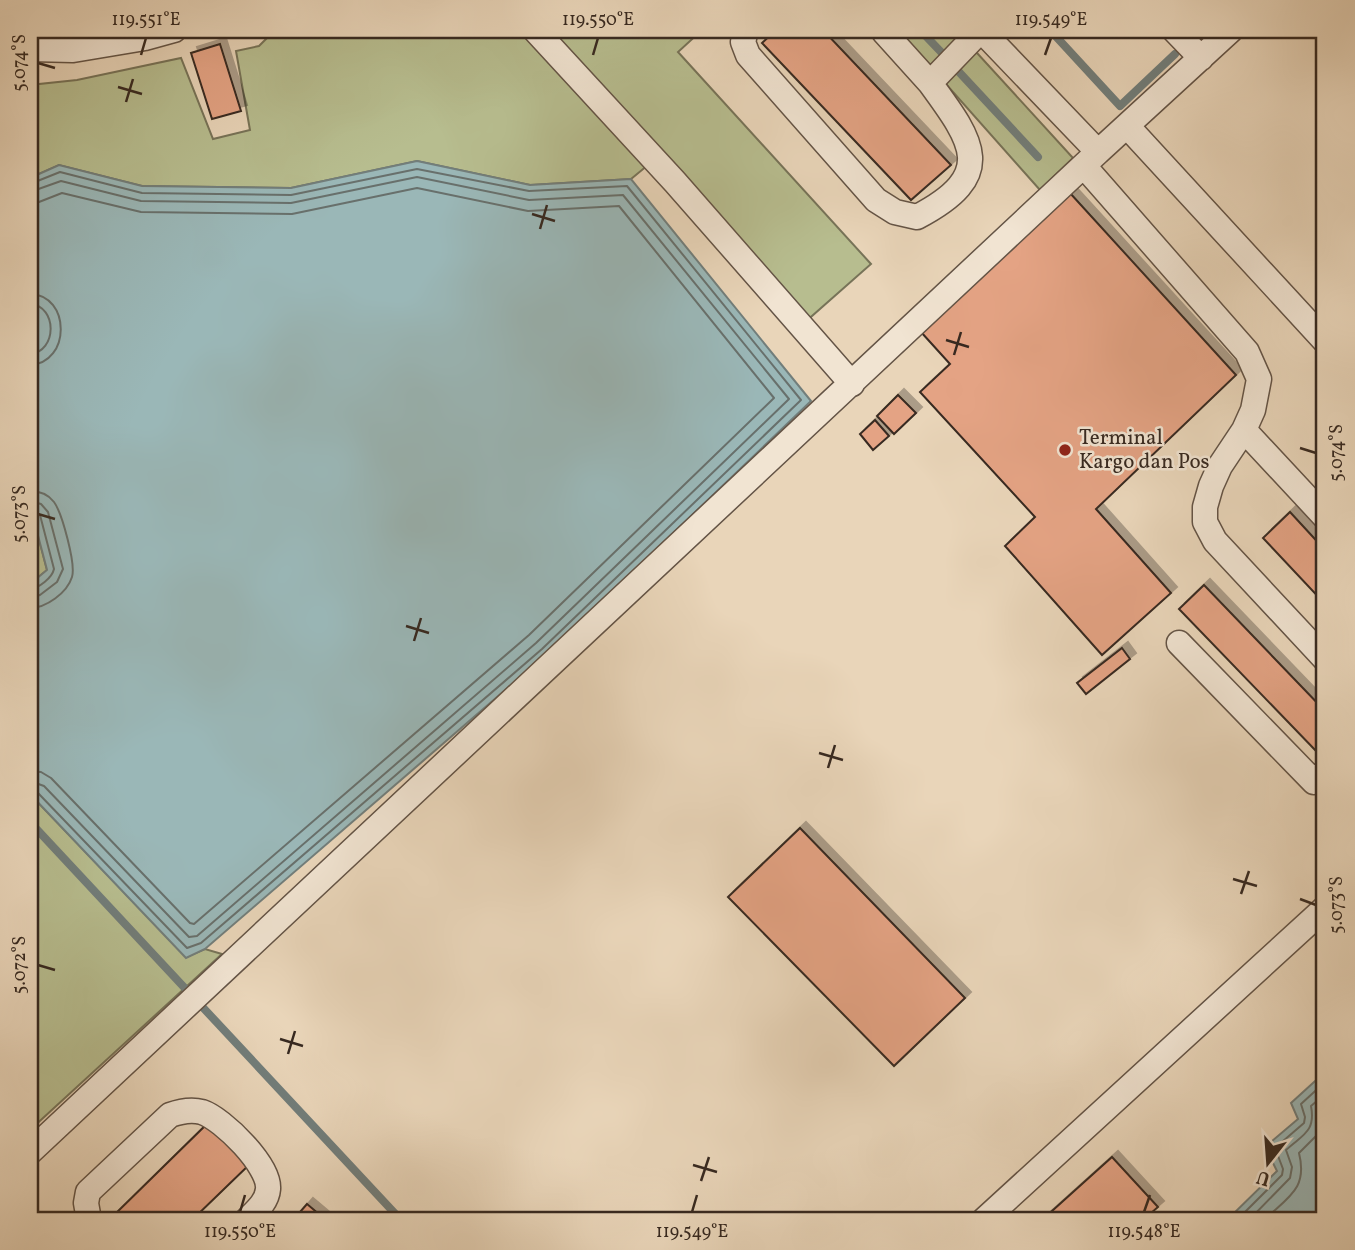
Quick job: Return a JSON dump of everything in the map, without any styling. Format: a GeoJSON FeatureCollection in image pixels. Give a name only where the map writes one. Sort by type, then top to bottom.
{"type":"FeatureCollection","features":[{"type":"Feature","properties":{"kind":"lane"},"geometry":{"type":"LineString","coordinates":[[30,49],[73,50],[174,30]]}},
{"type":"Feature","properties":{"kind":"lane"},"geometry":{"type":"LineString","coordinates":[[536,30],[675,182],[852,384]]}},
{"type":"Feature","properties":{"kind":"lane"},"geometry":{"type":"LineString","coordinates":[[746,30],[743,42],[748,55],[876,200],[895,212],[917,217],[933,209],[964,184],[971,166],[971,151],[957,120],[930,83],[884,30]]}},
{"type":"Feature","properties":{"kind":"lane"},"geometry":{"type":"LineString","coordinates":[[930,83],[981,30],[1091,159],[1247,352],[1259,379],[1253,410],[1211,486],[1205,507],[1205,522],[1215,541],[1325,659]]}},
{"type":"Feature","properties":{"kind":"lane"},"geometry":{"type":"LineString","coordinates":[[1174,30],[1201,58]]}},
{"type":"Feature","properties":{"kind":"lane"},"geometry":{"type":"LineString","coordinates":[[30,1152],[1231,30]]}},
{"type":"Feature","properties":{"kind":"lane"},"geometry":{"type":"LineString","coordinates":[[1128,127],[1325,341]]}},
{"type":"Feature","properties":{"kind":"lane"},"geometry":{"type":"LineString","coordinates":[[1244,430],[1325,517]]}},
{"type":"Feature","properties":{"kind":"lane"},"geometry":{"type":"LineString","coordinates":[[1180,643],[1314,782],[1325,772]]}},
{"type":"Feature","properties":{"kind":"lane"},"geometry":{"type":"LineString","coordinates":[[984,1220],[1325,908]]}},
{"type":"Feature","properties":{"kind":"lane"},"geometry":{"type":"LineString","coordinates":[[89,1220],[86,1203],[88,1192],[170,1115],[185,1110],[201,1112],[219,1120],[264,1169],[268,1189],[264,1202],[247,1220]]}},
{"type":"Feature","properties":{"kind":"green space"},"geometry":{"type":"Polygon","coordinates":[[[275,30],[525,30],[648,165],[631,179],[530,185],[417,161],[291,188],[142,186],[59,165],[30,178],[30,85],[77,80],[181,58],[213,139],[250,130],[236,51],[259,46],[275,30]]]}},
{"type":"Feature","properties":{"kind":"green space"},"geometry":{"type":"Polygon","coordinates":[[[541,30],[702,30],[678,52],[871,264],[804,323],[541,30]]]}},
{"type":"Feature","properties":{"kind":"green space"},"geometry":{"type":"Polygon","coordinates":[[[898,30],[956,30],[1073,158],[1040,190],[898,30]]]}},
{"type":"Feature","properties":{"kind":"green space"},"geometry":{"type":"Polygon","coordinates":[[[30,505],[47,570],[30,584],[30,505]]]}},
{"type":"Feature","properties":{"kind":"green space"},"geometry":{"type":"Polygon","coordinates":[[[30,794],[186,957],[205,949],[222,954],[30,1130],[30,794]]]}},
{"type":"Feature","properties":{"kind":"water"},"geometry":{"type":"Polygon","coordinates":[[[417,161],[530,185],[631,179],[811,401],[547,654],[205,949],[186,958],[30,794],[30,584],[47,570],[30,505],[30,358],[35,327],[30,308],[30,178],[59,165],[142,186],[291,188],[417,161]]]}},
{"type":"Feature","properties":{"kind":"water"},"geometry":{"type":"Polygon","coordinates":[[[1325,1072],[1325,1220],[1227,1220],[1277,1171],[1265,1147],[1298,1119],[1291,1103],[1325,1072]]]}},
{"type":"Feature","properties":{"kind":"building"},"geometry":{"type":"Polygon","coordinates":[[[776,30],[823,30],[951,165],[911,200],[762,43],[776,30]]]}},
{"type":"Feature","properties":{"kind":"building"},"geometry":{"type":"Polygon","coordinates":[[[220,44],[241,111],[212,119],[191,53],[220,44]]]}},
{"type":"Feature","properties":{"kind":"building","name":"Terminal Kargo dan Pos"},"geometry":{"type":"Polygon","coordinates":[[[1070,193],[1236,375],[1096,509],[1171,593],[1102,655],[1005,546],[1035,517],[920,392],[950,364],[921,332],[1070,193]]]}},
{"type":"Feature","properties":{"kind":"building"},"geometry":{"type":"Polygon","coordinates":[[[898,395],[916,413],[894,434],[877,416],[898,395]]]}},
{"type":"Feature","properties":{"kind":"building"},"geometry":{"type":"Polygon","coordinates":[[[875,420],[889,436],[873,450],[860,434],[875,420]]]}},
{"type":"Feature","properties":{"kind":"building"},"geometry":{"type":"Polygon","coordinates":[[[1290,512],[1325,550],[1325,604],[1263,538],[1290,512]]]}},
{"type":"Feature","properties":{"kind":"building"},"geometry":{"type":"Polygon","coordinates":[[[1204,585],[1325,711],[1325,746],[1318,753],[1179,609],[1204,585]]]}},
{"type":"Feature","properties":{"kind":"building"},"geometry":{"type":"Polygon","coordinates":[[[1122,648],[1130,659],[1086,694],[1077,683],[1122,648]]]}},
{"type":"Feature","properties":{"kind":"building"},"geometry":{"type":"Polygon","coordinates":[[[800,828],[965,998],[894,1066],[728,897],[800,828]]]}},
{"type":"Feature","properties":{"kind":"building"},"geometry":{"type":"Polygon","coordinates":[[[211,1120],[252,1162],[192,1220],[109,1220],[211,1120]]]}},
{"type":"Feature","properties":{"kind":"building"},"geometry":{"type":"Polygon","coordinates":[[[1112,1157],[1158,1207],[1143,1220],[1042,1220],[1112,1157]]]}},
{"type":"Feature","properties":{"kind":"building"},"geometry":{"type":"Polygon","coordinates":[[[307,1204],[326,1220],[293,1220],[307,1204]]]}},
{"type":"Feature","properties":{"kind":"waterway"},"geometry":{"type":"LineString","coordinates":[[920,30],[942,53]]}},
{"type":"Feature","properties":{"kind":"waterway"},"geometry":{"type":"LineString","coordinates":[[1050,30],[1120,106],[1175,54]]}},
{"type":"Feature","properties":{"kind":"waterway"},"geometry":{"type":"LineString","coordinates":[[959,72],[1038,157]]}},
{"type":"Feature","properties":{"kind":"waterway"},"geometry":{"type":"LineString","coordinates":[[30,822],[401,1220]]}},
{"type":"Feature","properties":{"kind":"place","name":"Terminal Kargo dan Pos"},"geometry":{"type":"Point","coordinates":[1065,450]}}]}
